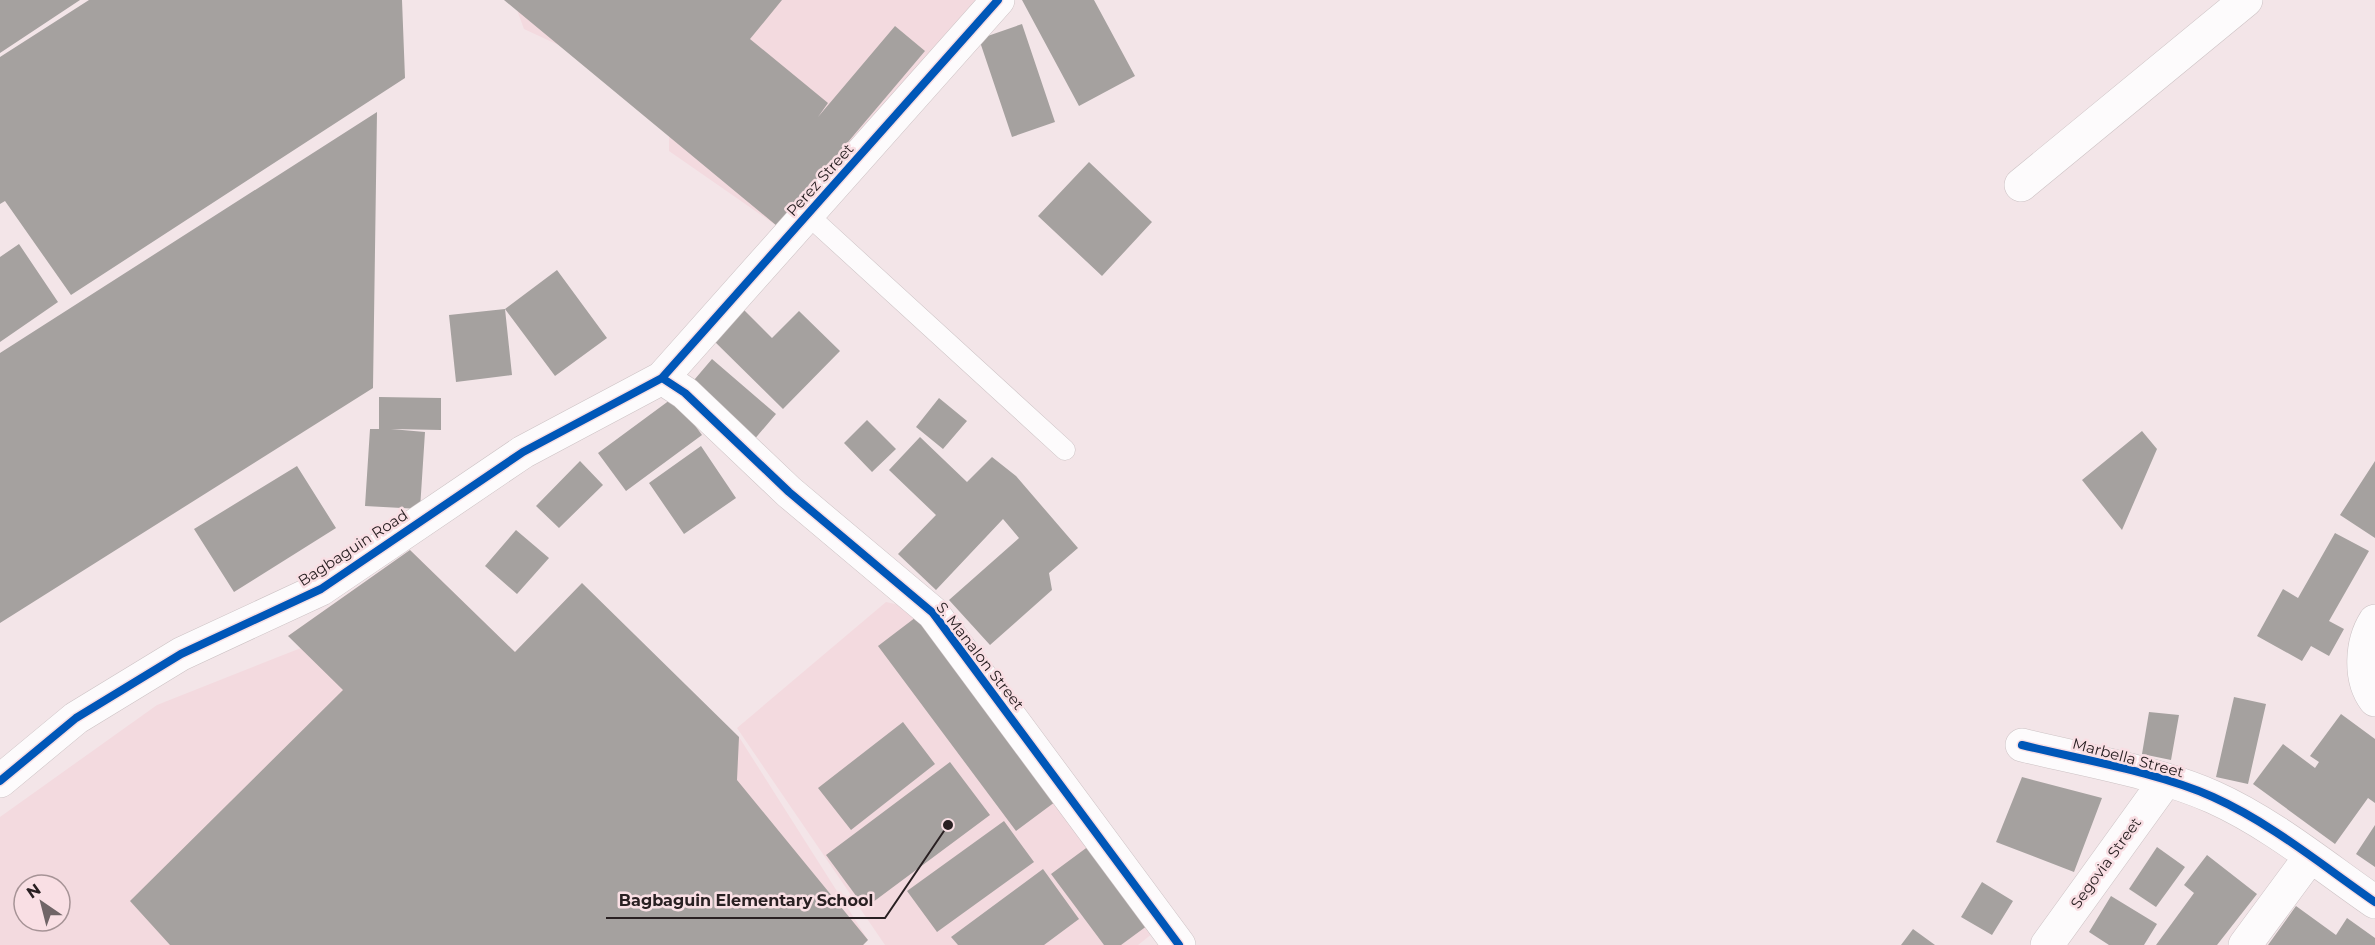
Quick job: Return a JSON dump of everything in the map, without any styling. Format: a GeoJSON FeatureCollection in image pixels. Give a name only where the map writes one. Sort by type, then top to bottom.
{"type":"FeatureCollection","features":[{"type":"Feature","properties":{"kind":"street","name":"Perez Street"},"geometry":{"type":"LineString","coordinates":[[662,378],[998,0]]}},
{"type":"Feature","properties":{"kind":"street"},"geometry":{"type":"LineString","coordinates":[[2021,185],[2246,0]]}},
{"type":"Feature","properties":{"kind":"street","name":"Bagbaguin Road"},"geometry":{"type":"LineString","coordinates":[[0,781],[86,712],[181,654],[321,589],[523,452],[662,378]]}},
{"type":"Feature","properties":{"kind":"street","name":"S. Manalon Street"},"geometry":{"type":"LineString","coordinates":[[662,378],[685,393],[789,492],[933,613],[1176,944]]}},
{"type":"Feature","properties":{"kind":"street"},"geometry":{"type":"LineString","coordinates":[[2375,621],[2369,631],[2363,670],[2375,700]]}},
{"type":"Feature","properties":{"kind":"street","name":"Marbella Street"},"geometry":{"type":"LineString","coordinates":[[2022,745],[2166,780],[2213,797],[2266,826],[2375,902]]}},
{"type":"Feature","properties":{"kind":"street","name":"Segovia Street"},"geometry":{"type":"LineString","coordinates":[[2047,945],[2166,780]]}},
{"type":"Feature","properties":{"kind":"street"},"geometry":{"type":"LineString","coordinates":[[2245,945],[2310,857]]}},
{"type":"Feature","properties":{"kind":"lane"},"geometry":{"type":"LineString","coordinates":[[808,215],[1065,450]]}},
{"type":"Feature","properties":{"kind":"shaded area"},"geometry":{"type":"Polygon","coordinates":[[[507,0],[984,0],[831,162],[777,226],[669,151],[669,135],[565,48],[524,29],[517,10],[507,0]]]}},
{"type":"Feature","properties":{"kind":"shaded area"},"geometry":{"type":"Polygon","coordinates":[[[410,550],[515,652],[582,583],[609,616],[739,737],[868,940],[863,945],[0,945],[0,817],[157,705],[306,646],[288,636],[410,550]]]}},
{"type":"Feature","properties":{"kind":"shaded area"},"geometry":{"type":"Polygon","coordinates":[[[886,602],[926,611],[1167,922],[1138,945],[885,945],[737,728],[886,602]]]}},
{"type":"Feature","properties":{"kind":"building"},"geometry":{"type":"Polygon","coordinates":[[[0,0],[80,0],[0,53],[0,0]]]}},
{"type":"Feature","properties":{"kind":"building"},"geometry":{"type":"Polygon","coordinates":[[[89,0],[402,0],[405,78],[71,295],[5,201],[0,204],[0,57],[89,0]]]}},
{"type":"Feature","properties":{"kind":"building"},"geometry":{"type":"Polygon","coordinates":[[[504,0],[782,0],[750,39],[828,103],[818,117],[895,26],[925,51],[777,226],[504,0]]]}},
{"type":"Feature","properties":{"kind":"building"},"geometry":{"type":"Polygon","coordinates":[[[1022,0],[1094,0],[1135,76],[1079,106],[1022,0]]]}},
{"type":"Feature","properties":{"kind":"building"},"geometry":{"type":"Polygon","coordinates":[[[1022,24],[1055,122],[1012,137],[979,39],[1022,24]]]}},
{"type":"Feature","properties":{"kind":"building"},"geometry":{"type":"Polygon","coordinates":[[[377,112],[373,388],[0,623],[0,353],[377,112]]]}},
{"type":"Feature","properties":{"kind":"building"},"geometry":{"type":"Polygon","coordinates":[[[1089,162],[1152,222],[1102,276],[1038,216],[1089,162]]]}},
{"type":"Feature","properties":{"kind":"building"},"geometry":{"type":"Polygon","coordinates":[[[19,244],[58,302],[0,342],[0,257],[19,244]]]}},
{"type":"Feature","properties":{"kind":"building"},"geometry":{"type":"Polygon","coordinates":[[[557,270],[607,338],[555,376],[505,309],[557,270]]]}},
{"type":"Feature","properties":{"kind":"building"},"geometry":{"type":"Polygon","coordinates":[[[740,306],[772,338],[799,311],[840,351],[783,409],[710,337],[740,306]]]}},
{"type":"Feature","properties":{"kind":"building"},"geometry":{"type":"Polygon","coordinates":[[[505,309],[512,375],[456,382],[449,315],[505,309]]]}},
{"type":"Feature","properties":{"kind":"building"},"geometry":{"type":"Polygon","coordinates":[[[712,359],[776,414],[753,441],[689,386],[712,359]]]}},
{"type":"Feature","properties":{"kind":"building"},"geometry":{"type":"Polygon","coordinates":[[[379,397],[441,398],[441,430],[391,429],[425,432],[420,509],[365,506],[370,429],[379,429],[379,397]]]}},
{"type":"Feature","properties":{"kind":"building"},"geometry":{"type":"Polygon","coordinates":[[[674,397],[702,435],[626,491],[598,453],[674,397]]]}},
{"type":"Feature","properties":{"kind":"building"},"geometry":{"type":"Polygon","coordinates":[[[939,398],[967,421],[943,449],[916,427],[939,398]]]}},
{"type":"Feature","properties":{"kind":"building"},"geometry":{"type":"Polygon","coordinates":[[[867,420],[896,449],[872,472],[844,443],[867,420]]]}},
{"type":"Feature","properties":{"kind":"building"},"geometry":{"type":"Polygon","coordinates":[[[2142,431],[2157,449],[2122,530],[2082,480],[2142,431]]]}},
{"type":"Feature","properties":{"kind":"building"},"geometry":{"type":"Polygon","coordinates":[[[920,437],[967,482],[992,457],[1016,476],[1078,548],[1049,573],[1052,590],[990,645],[949,600],[1019,538],[1003,519],[936,590],[898,554],[936,515],[889,470],[920,437]]]}},
{"type":"Feature","properties":{"kind":"building"},"geometry":{"type":"Polygon","coordinates":[[[701,446],[736,498],[684,534],[649,483],[701,446]]]}},
{"type":"Feature","properties":{"kind":"building"},"geometry":{"type":"Polygon","coordinates":[[[580,461],[603,485],[559,528],[536,506],[580,461]]]}},
{"type":"Feature","properties":{"kind":"building"},"geometry":{"type":"Polygon","coordinates":[[[2375,461],[2375,538],[2340,515],[2375,461]]]}},
{"type":"Feature","properties":{"kind":"building"},"geometry":{"type":"Polygon","coordinates":[[[297,466],[336,528],[234,592],[194,529],[297,466]]]}},
{"type":"Feature","properties":{"kind":"building"},"geometry":{"type":"Polygon","coordinates":[[[516,530],[549,558],[517,594],[485,566],[516,530]]]}},
{"type":"Feature","properties":{"kind":"building"},"geometry":{"type":"Polygon","coordinates":[[[2335,533],[2369,551],[2329,621],[2344,629],[2329,656],[2311,646],[2302,661],[2257,636],[2283,589],[2298,598],[2335,533]]]}},
{"type":"Feature","properties":{"kind":"building"},"geometry":{"type":"Polygon","coordinates":[[[410,550],[515,652],[582,583],[739,737],[737,780],[868,940],[863,945],[170,945],[130,901],[343,690],[288,636],[410,550]]]}},
{"type":"Feature","properties":{"kind":"building"},"geometry":{"type":"Polygon","coordinates":[[[924,611],[1063,796],[1016,831],[878,646],[924,611]]]}},
{"type":"Feature","properties":{"kind":"building"},"geometry":{"type":"Polygon","coordinates":[[[2234,697],[2266,704],[2248,784],[2216,777],[2234,697]]]}},
{"type":"Feature","properties":{"kind":"building"},"geometry":{"type":"Polygon","coordinates":[[[2149,712],[2179,715],[2171,760],[2142,754],[2149,712]]]}},
{"type":"Feature","properties":{"kind":"building"},"geometry":{"type":"Polygon","coordinates":[[[2341,714],[2375,739],[2375,803],[2368,798],[2335,844],[2253,784],[2283,744],[2315,768],[2319,762],[2310,756],[2341,714]]]}},
{"type":"Feature","properties":{"kind":"building"},"geometry":{"type":"Polygon","coordinates":[[[903,722],[935,764],[851,830],[818,788],[903,722]]]}},
{"type":"Feature","properties":{"kind":"building"},"geometry":{"type":"Polygon","coordinates":[[[950,762],[990,815],[865,908],[826,855],[950,762]]]}},
{"type":"Feature","properties":{"kind":"building"},"geometry":{"type":"Polygon","coordinates":[[[2022,777],[2102,798],[2074,872],[1996,842],[2022,777]]]}},
{"type":"Feature","properties":{"kind":"building"},"geometry":{"type":"Polygon","coordinates":[[[1004,821],[1034,862],[937,932],[907,891],[1004,821]]]}},
{"type":"Feature","properties":{"kind":"building"},"geometry":{"type":"Polygon","coordinates":[[[2375,825],[2375,867],[2356,854],[2375,825]]]}},
{"type":"Feature","properties":{"kind":"building"},"geometry":{"type":"Polygon","coordinates":[[[1097,840],[1155,920],[1121,945],[1104,945],[1051,874],[1097,840]]]}},
{"type":"Feature","properties":{"kind":"building"},"geometry":{"type":"Polygon","coordinates":[[[2157,847],[2185,867],[2156,907],[2129,889],[2157,847]]]}},
{"type":"Feature","properties":{"kind":"building"},"geometry":{"type":"Polygon","coordinates":[[[2207,855],[2257,894],[2217,945],[2156,945],[2194,893],[2184,885],[2207,855]]]}},
{"type":"Feature","properties":{"kind":"building"},"geometry":{"type":"Polygon","coordinates":[[[1043,869],[1079,919],[1044,945],[958,945],[951,937],[1043,869]]]}},
{"type":"Feature","properties":{"kind":"building"},"geometry":{"type":"Polygon","coordinates":[[[1982,882],[2013,901],[1992,935],[1961,917],[1982,882]]]}},
{"type":"Feature","properties":{"kind":"building"},"geometry":{"type":"Polygon","coordinates":[[[2111,896],[2157,924],[2144,945],[2109,945],[2089,932],[2111,896]]]}},
{"type":"Feature","properties":{"kind":"building"},"geometry":{"type":"Polygon","coordinates":[[[2296,906],[2336,935],[2347,918],[2375,938],[2375,945],[2268,945],[2296,906]]]}},
{"type":"Feature","properties":{"kind":"building"},"geometry":{"type":"Polygon","coordinates":[[[1913,929],[1935,945],[1901,945],[1913,929]]]}},
{"type":"Feature","properties":{"kind":"cycle path"},"geometry":{"type":"LineString","coordinates":[[0,781],[76,718],[181,654],[321,589],[523,452],[662,378],[998,0]]}},
{"type":"Feature","properties":{"kind":"cycle path"},"geometry":{"type":"LineString","coordinates":[[662,378],[685,393],[789,492],[933,613],[1179,945]]}},
{"type":"Feature","properties":{"kind":"cycle path"},"geometry":{"type":"LineString","coordinates":[[2022,745],[2168,780],[2213,797],[2276,832],[2375,902]]}},
{"type":"Feature","properties":{"kind":"place","name":"Bagbaguin Elementary School"},"geometry":{"type":"Point","coordinates":[948,825]}}]}
